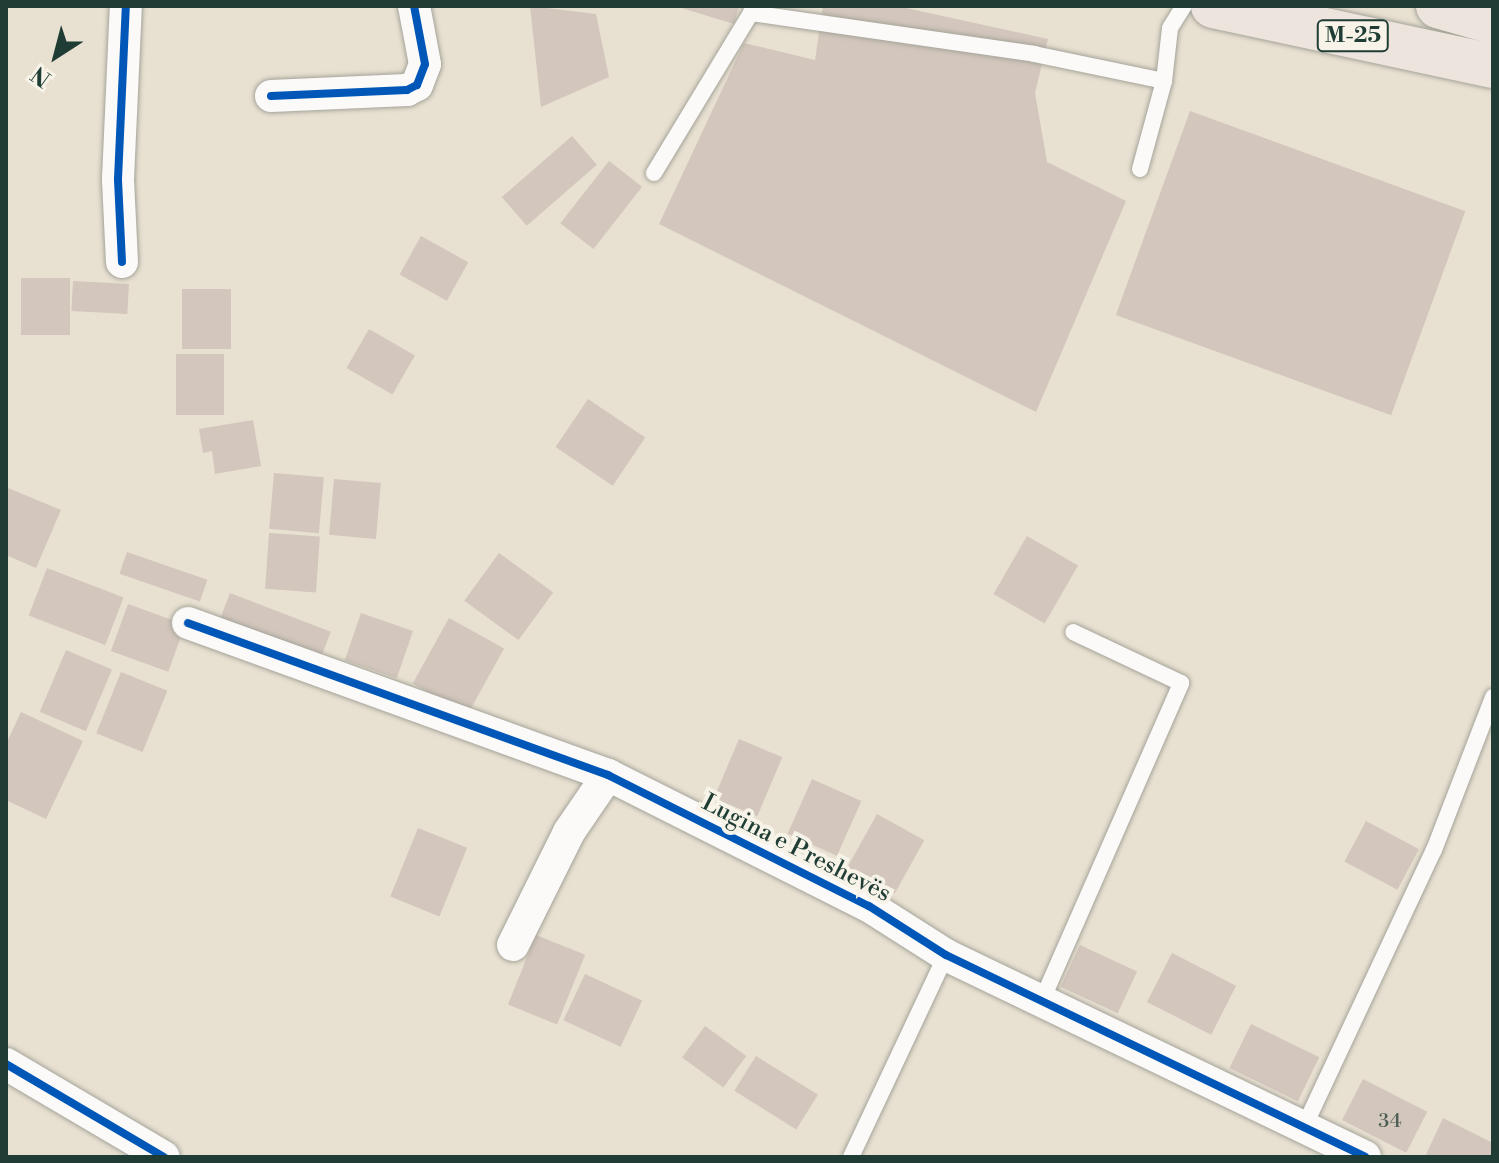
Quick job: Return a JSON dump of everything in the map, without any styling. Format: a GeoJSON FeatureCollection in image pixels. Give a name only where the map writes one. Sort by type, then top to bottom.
{"type":"FeatureCollection","features":[{"type":"Feature","properties":{"kind":"main road","name":"M-25"},"geometry":{"type":"LineString","coordinates":[[1213,6],[1493,66]]}},
{"type":"Feature","properties":{"kind":"main road"},"geometry":{"type":"LineString","coordinates":[[1438,6],[1493,22]]}},
{"type":"Feature","properties":{"kind":"street"},"geometry":{"type":"LineString","coordinates":[[122,262],[118,179],[126,6]]}},
{"type":"Feature","properties":{"kind":"street"},"geometry":{"type":"LineString","coordinates":[[271,96],[407,90],[417,85],[425,64],[414,6]]}},
{"type":"Feature","properties":{"kind":"street","name":"Lugina e Preshevës"},"geometry":{"type":"LineString","coordinates":[[188,623],[608,775],[869,906],[946,955],[1043,998],[1365,1157]]}},
{"type":"Feature","properties":{"kind":"street"},"geometry":{"type":"LineString","coordinates":[[513,945],[569,832],[608,775]]}},
{"type":"Feature","properties":{"kind":"street"},"geometry":{"type":"LineString","coordinates":[[6,1064],[164,1157]]}},
{"type":"Feature","properties":{"kind":"lane"},"geometry":{"type":"LineString","coordinates":[[1140,169],[1164,81],[1170,28],[1184,6]]}},
{"type":"Feature","properties":{"kind":"lane"},"geometry":{"type":"LineString","coordinates":[[654,173],[753,9],[1034,54],[1164,81]]}},
{"type":"Feature","properties":{"kind":"lane"},"geometry":{"type":"LineString","coordinates":[[1043,998],[1181,683],[1073,632]]}},
{"type":"Feature","properties":{"kind":"lane"},"geometry":{"type":"LineString","coordinates":[[1305,1125],[1434,850],[1493,697]]}},
{"type":"Feature","properties":{"kind":"lane"},"geometry":{"type":"LineString","coordinates":[[851,1157],[946,955]]}},
{"type":"Feature","properties":{"kind":"building"},"geometry":{"type":"Polygon","coordinates":[[[530,6],[596,14],[609,77],[541,107],[530,6]]]}},
{"type":"Feature","properties":{"kind":"building"},"geometry":{"type":"Polygon","coordinates":[[[675,6],[739,6],[734,24],[675,6]]]}},
{"type":"Feature","properties":{"kind":"building"},"geometry":{"type":"Polygon","coordinates":[[[823,6],[897,6],[1048,39],[1035,93],[1047,162],[1126,201],[1036,412],[659,224],[744,43],[815,60],[823,6]]]}},
{"type":"Feature","properties":{"kind":"building"},"geometry":{"type":"Polygon","coordinates":[[[1190,111],[1465,211],[1391,415],[1116,315],[1190,111]]]}},
{"type":"Feature","properties":{"kind":"building"},"geometry":{"type":"Polygon","coordinates":[[[572,136],[597,165],[527,226],[502,197],[572,136]]]}},
{"type":"Feature","properties":{"kind":"building"},"geometry":{"type":"Polygon","coordinates":[[[609,161],[642,187],[593,249],[560,223],[609,161]]]}},
{"type":"Feature","properties":{"kind":"building"},"geometry":{"type":"Polygon","coordinates":[[[421,236],[468,262],[447,301],[400,274],[421,236]]]}},
{"type":"Feature","properties":{"kind":"building"},"geometry":{"type":"Polygon","coordinates":[[[21,278],[70,278],[70,335],[21,335],[21,278]]]}},
{"type":"Feature","properties":{"kind":"building"},"geometry":{"type":"Polygon","coordinates":[[[73,281],[129,284],[127,314],[71,311],[73,281]]]}},
{"type":"Feature","properties":{"kind":"building"},"geometry":{"type":"Polygon","coordinates":[[[182,289],[231,289],[231,349],[182,349],[182,289]]]}},
{"type":"Feature","properties":{"kind":"building"},"geometry":{"type":"Polygon","coordinates":[[[369,329],[415,356],[392,394],[346,368],[369,329]]]}},
{"type":"Feature","properties":{"kind":"building"},"geometry":{"type":"Polygon","coordinates":[[[176,354],[224,354],[224,415],[176,415],[176,354]]]}},
{"type":"Feature","properties":{"kind":"building"},"geometry":{"type":"Polygon","coordinates":[[[588,399],[645,438],[613,486],[556,447],[588,399]]]}},
{"type":"Feature","properties":{"kind":"building"},"geometry":{"type":"Polygon","coordinates":[[[253,420],[261,466],[215,474],[212,451],[203,453],[199,429],[253,420]]]}},
{"type":"Feature","properties":{"kind":"building"},"geometry":{"type":"Polygon","coordinates":[[[274,473],[324,477],[319,533],[269,529],[274,473]]]}},
{"type":"Feature","properties":{"kind":"building"},"geometry":{"type":"Polygon","coordinates":[[[334,479],[381,483],[376,539],[329,535],[334,479]]]}},
{"type":"Feature","properties":{"kind":"building"},"geometry":{"type":"Polygon","coordinates":[[[8,488],[61,510],[36,568],[6,555],[8,488]]]}},
{"type":"Feature","properties":{"kind":"building"},"geometry":{"type":"Polygon","coordinates":[[[269,533],[320,537],[316,592],[265,589],[269,533]]]}},
{"type":"Feature","properties":{"kind":"building"},"geometry":{"type":"Polygon","coordinates":[[[1027,536],[1078,566],[1045,624],[994,594],[1027,536]]]}},
{"type":"Feature","properties":{"kind":"building"},"geometry":{"type":"Polygon","coordinates":[[[127,552],[207,580],[200,601],[120,574],[127,552]]]}},
{"type":"Feature","properties":{"kind":"building"},"geometry":{"type":"Polygon","coordinates":[[[499,553],[553,592],[519,640],[464,601],[499,553]]]}},
{"type":"Feature","properties":{"kind":"building"},"geometry":{"type":"Polygon","coordinates":[[[47,568],[124,597],[105,645],[29,616],[47,568]]]}},
{"type":"Feature","properties":{"kind":"building"},"geometry":{"type":"Polygon","coordinates":[[[230,593],[331,632],[321,657],[220,618],[230,593]]]}},
{"type":"Feature","properties":{"kind":"building"},"geometry":{"type":"Polygon","coordinates":[[[128,604],[185,625],[168,672],[111,651],[128,604]]]}},
{"type":"Feature","properties":{"kind":"building"},"geometry":{"type":"Polygon","coordinates":[[[361,613],[413,631],[397,678],[345,660],[361,613]]]}},
{"type":"Feature","properties":{"kind":"building"},"geometry":{"type":"Polygon","coordinates":[[[449,618],[504,649],[468,714],[413,684],[449,618]]]}},
{"type":"Feature","properties":{"kind":"building"},"geometry":{"type":"Polygon","coordinates":[[[66,650],[112,670],[86,731],[40,712],[66,650]]]}},
{"type":"Feature","properties":{"kind":"building"},"geometry":{"type":"Polygon","coordinates":[[[121,672],[167,691],[143,752],[96,733],[121,672]]]}},
{"type":"Feature","properties":{"kind":"building"},"geometry":{"type":"Polygon","coordinates":[[[21,712],[83,741],[46,819],[6,800],[6,744],[21,712]]]}},
{"type":"Feature","properties":{"kind":"building"},"geometry":{"type":"Polygon","coordinates":[[[739,739],[782,757],[757,816],[714,798],[739,739]]]}},
{"type":"Feature","properties":{"kind":"building"},"geometry":{"type":"Polygon","coordinates":[[[812,779],[861,801],[837,856],[788,834],[812,779]]]}},
{"type":"Feature","properties":{"kind":"building"},"geometry":{"type":"Polygon","coordinates":[[[877,814],[924,840],[895,894],[847,867],[877,814]]]}},
{"type":"Feature","properties":{"kind":"building"},"geometry":{"type":"Polygon","coordinates":[[[1366,821],[1419,849],[1397,890],[1344,862],[1366,821]]]}},
{"type":"Feature","properties":{"kind":"building"},"geometry":{"type":"Polygon","coordinates":[[[418,828],[467,848],[439,916],[390,897],[418,828]]]}},
{"type":"Feature","properties":{"kind":"building"},"geometry":{"type":"Polygon","coordinates":[[[536,935],[585,955],[557,1024],[508,1005],[536,935]]]}},
{"type":"Feature","properties":{"kind":"building"},"geometry":{"type":"Polygon","coordinates":[[[1080,945],[1137,972],[1118,1013],[1061,987],[1080,945]]]}},
{"type":"Feature","properties":{"kind":"building"},"geometry":{"type":"Polygon","coordinates":[[[1172,953],[1236,986],[1211,1035],[1147,1002],[1172,953]]]}},
{"type":"Feature","properties":{"kind":"building"},"geometry":{"type":"Polygon","coordinates":[[[585,974],[642,1001],[621,1047],[563,1020],[585,974]]]}},
{"type":"Feature","properties":{"kind":"building"},"geometry":{"type":"Polygon","coordinates":[[[1251,1024],[1319,1057],[1298,1101],[1230,1068],[1251,1024]]]}},
{"type":"Feature","properties":{"kind":"building"},"geometry":{"type":"Polygon","coordinates":[[[705,1026],[746,1056],[723,1088],[682,1058],[705,1026]]]}},
{"type":"Feature","properties":{"kind":"building"},"geometry":{"type":"Polygon","coordinates":[[[756,1056],[818,1095],[796,1129],[734,1091],[756,1056]]]}},
{"type":"Feature","properties":{"kind":"building"},"geometry":{"type":"Polygon","coordinates":[[[1363,1079],[1427,1112],[1406,1153],[1342,1120],[1363,1079]]]}},
{"type":"Feature","properties":{"kind":"building"},"geometry":{"type":"Polygon","coordinates":[[[1443,1118],[1493,1143],[1493,1157],[1425,1157],[1443,1118]]]}},
{"type":"Feature","properties":{"kind":"cycle path"},"geometry":{"type":"LineString","coordinates":[[122,262],[118,179],[126,6]]}},
{"type":"Feature","properties":{"kind":"cycle path"},"geometry":{"type":"LineString","coordinates":[[271,96],[407,90],[417,85],[425,64],[414,6]]}},
{"type":"Feature","properties":{"kind":"cycle path"},"geometry":{"type":"LineString","coordinates":[[188,623],[608,775],[869,906],[946,955],[1365,1157]]}},
{"type":"Feature","properties":{"kind":"cycle path"},"geometry":{"type":"LineString","coordinates":[[6,1064],[164,1157]]}}]}
